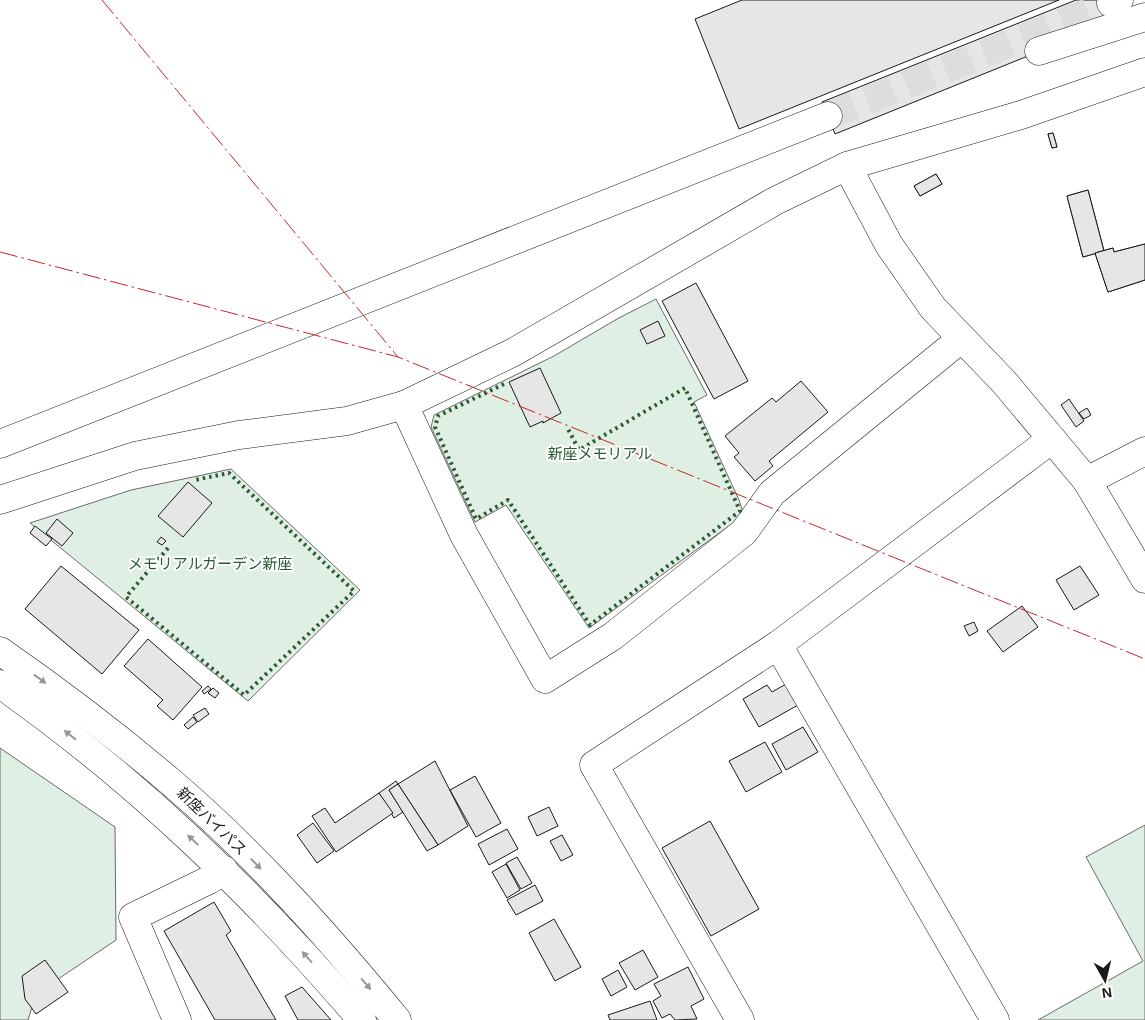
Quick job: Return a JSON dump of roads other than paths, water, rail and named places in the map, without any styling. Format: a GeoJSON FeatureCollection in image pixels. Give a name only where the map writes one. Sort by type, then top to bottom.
{"type":"FeatureCollection","features":[{"type":"Feature","properties":{"kind":"main road"},"geometry":{"type":"LineString","coordinates":[[1039,52],[1145,17]]}},
{"type":"Feature","properties":{"kind":"main road"},"geometry":{"type":"LineString","coordinates":[[0,500],[135,456],[239,435],[347,421],[404,405],[514,352],[775,202],[847,166],[1021,115],[1145,72]]}},
{"type":"Feature","properties":{"kind":"main road"},"geometry":{"type":"LineString","coordinates":[[0,444],[828,116]]}},
{"type":"Feature","properties":{"kind":"main road"},"geometry":{"type":"LineString","coordinates":[[847,166],[889,245],[933,308],[1004,382],[1087,481],[1145,579]]}},
{"type":"Feature","properties":{"kind":"main road"},"geometry":{"type":"LineString","coordinates":[[404,405],[464,536],[545,679],[612,636],[744,532],[772,493],[961,339]]}},
{"type":"Feature","properties":{"kind":"main road"},"geometry":{"type":"LineString","coordinates":[[740,1020],[594,765],[778,645],[1052,438]]}},
{"type":"Feature","properties":{"kind":"main road"},"geometry":{"type":"LineString","coordinates":[[1087,481],[1145,451]]}},
{"type":"Feature","properties":{"kind":"main road"},"geometry":{"type":"LineString","coordinates":[[778,645],[995,1020]]}},
{"type":"Feature","properties":{"kind":"main road","name":"新座バイパス"},"geometry":{"type":"LineString","coordinates":[[0,651],[88,715],[172,784],[213,821],[327,938],[396,1020]]}},
{"type":"Feature","properties":{"kind":"main road","name":"新座バイパス"},"geometry":{"type":"LineString","coordinates":[[0,684],[104,762],[224,870],[275,922],[362,1020]]}},
{"type":"Feature","properties":{"kind":"main road"},"geometry":{"type":"LineString","coordinates":[[177,1020],[133,917],[209,880],[224,870]]}},
{"type":"Feature","properties":{"kind":"tunnel"},"geometry":{"type":"LineString","coordinates":[[828,116],[1111,3]]}},
{"type":"Feature","properties":{"kind":"park label","name":"新座メモリアル"},"geometry":{"type":"Point","coordinates":[600,453]}},
{"type":"Feature","properties":{"kind":"park label","name":"メモリアルガーデン新座"},"geometry":{"type":"Point","coordinates":[210,563]}}]}
